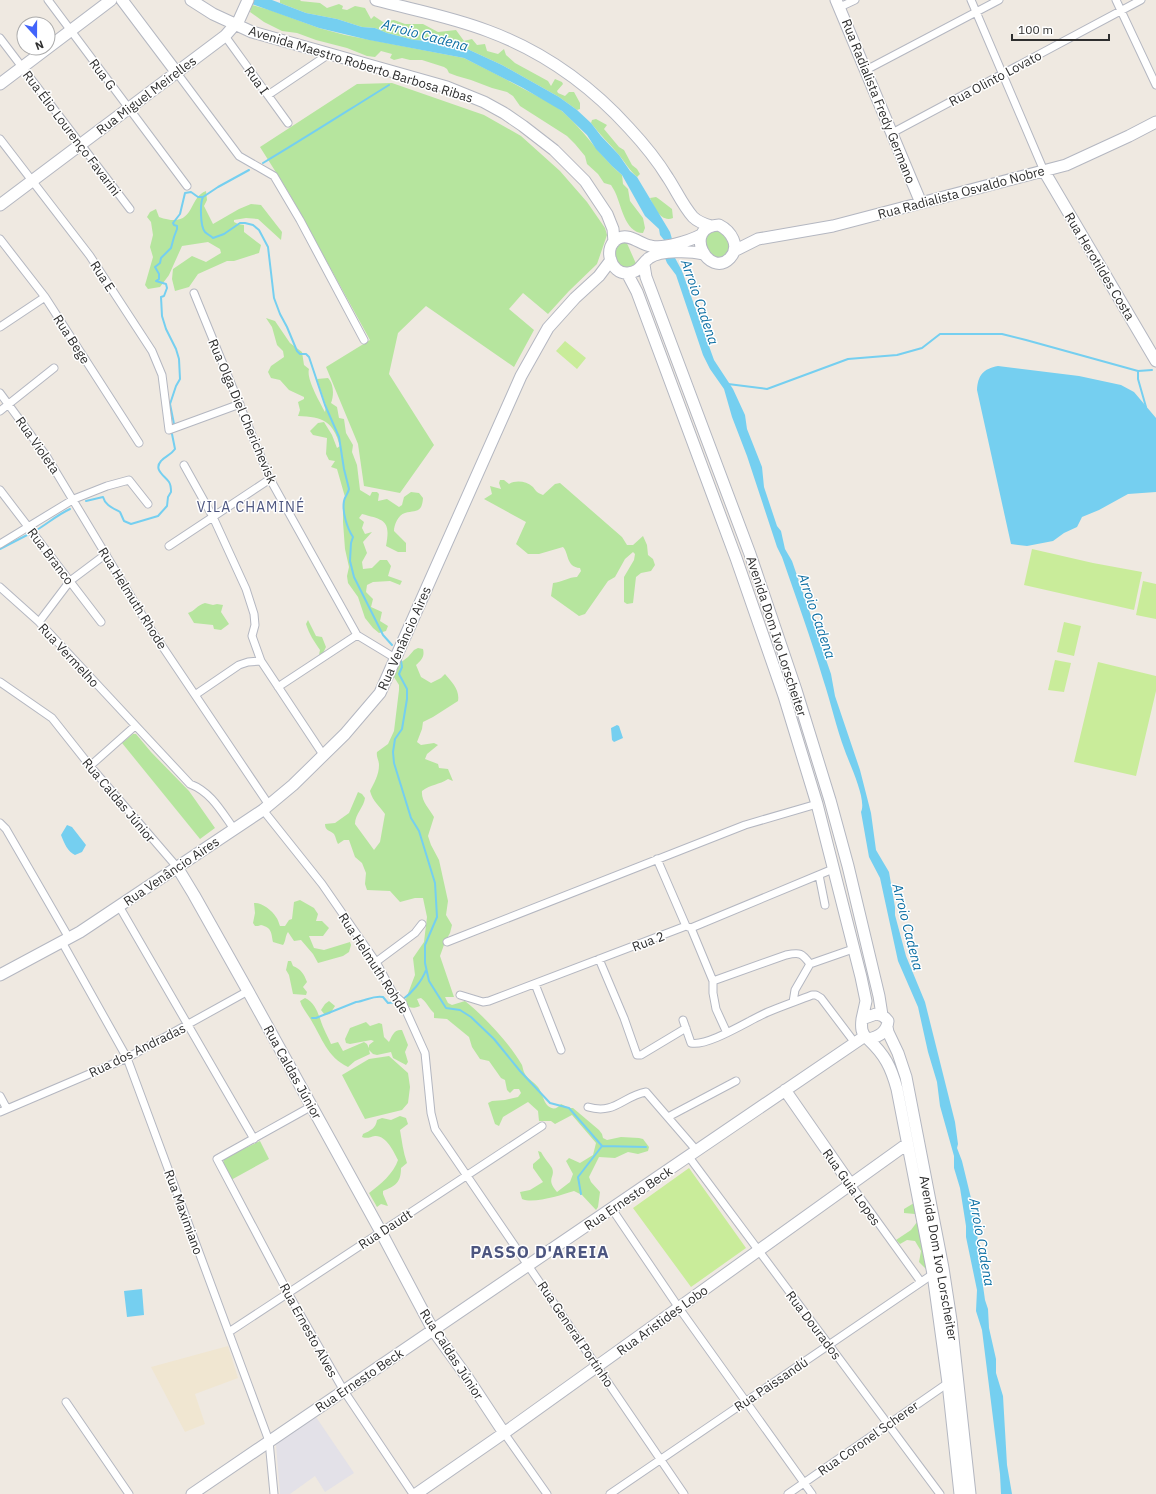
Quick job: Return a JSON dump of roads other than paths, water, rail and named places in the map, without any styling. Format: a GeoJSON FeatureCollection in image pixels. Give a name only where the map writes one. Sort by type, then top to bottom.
{"type":"FeatureCollection","features":[{"type":"Feature","properties":{"kind":"street","name":"Rua G"},"geometry":{"type":"LineString","coordinates":[[48,0],[187,186]]}},
{"type":"Feature","properties":{"kind":"street"},"geometry":{"type":"LineString","coordinates":[[0,84],[111,0]]}},
{"type":"Feature","properties":{"kind":"street"},"geometry":{"type":"LineString","coordinates":[[122,0],[239,156],[274,176],[303,226],[364,340]]}},
{"type":"Feature","properties":{"kind":"street","name":"Avenida Maestro Roberto Barbosa Ribas"},"geometry":{"type":"LineString","coordinates":[[190,0],[235,25],[269,37],[447,87],[484,102],[504,113],[554,150],[585,181],[607,214],[613,229],[614,242]]}},
{"type":"Feature","properties":{"kind":"street"},"geometry":{"type":"LineString","coordinates":[[376,0],[442,16],[488,31],[523,46],[559,67],[583,84],[618,116],[656,160],[693,217],[703,224],[711,226],[719,225],[726,228],[731,234],[734,242],[734,251],[729,259],[720,263],[711,261],[704,254],[700,244],[701,235]]}},
{"type":"Feature","properties":{"kind":"street"},"geometry":{"type":"LineString","coordinates":[[838,4],[855,0]]}},
{"type":"Feature","properties":{"kind":"street"},"geometry":{"type":"LineString","coordinates":[[971,0],[1044,171]]}},
{"type":"Feature","properties":{"kind":"street"},"geometry":{"type":"LineString","coordinates":[[866,70],[999,0]]}},
{"type":"Feature","properties":{"kind":"street"},"geometry":{"type":"LineString","coordinates":[[1116,0],[1156,85]]}},
{"type":"Feature","properties":{"kind":"street","name":"Rua Olinto Lovato"},"geometry":{"type":"LineString","coordinates":[[892,133],[1141,0]]}},
{"type":"Feature","properties":{"kind":"street","name":"Rua Radialista Fredy Germano"},"geometry":{"type":"LineString","coordinates":[[838,4],[921,203]]}},
{"type":"Feature","properties":{"kind":"street","name":"Rua Miguel Meirelles"},"geometry":{"type":"LineString","coordinates":[[0,205],[225,36],[235,25],[246,5]]}},
{"type":"Feature","properties":{"kind":"street","name":"Rua I"},"geometry":{"type":"LineString","coordinates":[[225,36],[288,123]]}},
{"type":"Feature","properties":{"kind":"street","name":"Rua Élio Lourenço Favarini"},"geometry":{"type":"LineString","coordinates":[[0,38],[130,209]]}},
{"type":"Feature","properties":{"kind":"street"},"geometry":{"type":"LineString","coordinates":[[268,95],[329,54]]}},
{"type":"Feature","properties":{"kind":"street","name":"Rua Radialista Osvaldo Nobre"},"geometry":{"type":"LineString","coordinates":[[734,251],[758,239],[833,226],[1066,165],[1156,122]]}},
{"type":"Feature","properties":{"kind":"street","name":"Rua E"},"geometry":{"type":"LineString","coordinates":[[0,139],[90,256],[152,351],[162,375],[169,430],[240,404]]}},
{"type":"Feature","properties":{"kind":"street","name":"Rua Herotildes Costa"},"geometry":{"type":"LineString","coordinates":[[1044,171],[1156,361]]}},
{"type":"Feature","properties":{"kind":"street"},"geometry":{"type":"LineString","coordinates":[[657,250],[639,270],[623,272],[613,265],[610,260],[610,250],[614,242],[622,237],[635,240],[657,250],[681,247],[701,235],[711,226]]}},
{"type":"Feature","properties":{"kind":"street","name":"Rua Radialista Osvaldo Nobre"},"geometry":{"type":"LineString","coordinates":[[731,234],[758,239]]}},
{"type":"Feature","properties":{"kind":"street","name":"Rua Bege"},"geometry":{"type":"LineString","coordinates":[[0,239],[45,297],[139,443]]}},
{"type":"Feature","properties":{"kind":"street"},"geometry":{"type":"LineString","coordinates":[[641,243],[644,249],[645,263]]}},
{"type":"Feature","properties":{"kind":"street"},"geometry":{"type":"LineString","coordinates":[[681,247],[704,254]]}},
{"type":"Feature","properties":{"kind":"street","name":"Rua Venâncio Aires"},"geometry":{"type":"LineString","coordinates":[[0,975],[66,940],[120,906],[266,807],[324,756],[380,693],[512,395],[526,367],[551,324],[575,298],[599,276],[610,260]]}},
{"type":"Feature","properties":{"kind":"street","name":"Avenida Dom Ivo Lorscheiter"},"geometry":{"type":"LineString","coordinates":[[645,263],[646,277],[750,554],[796,690],[830,800],[848,866],[879,996],[882,1015],[888,1021],[888,1032],[898,1053],[906,1077],[943,1268],[958,1373],[970,1494]]}},
{"type":"Feature","properties":{"kind":"street","name":"Rua Venâncio Aires"},"geometry":{"type":"LineString","coordinates":[[599,276],[612,272],[623,272]]}},
{"type":"Feature","properties":{"kind":"street","name":"Avenida Dom Ivo Lorscheiter"},"geometry":{"type":"LineString","coordinates":[[623,272],[637,292],[736,558],[784,696],[817,804],[866,1001],[862,1019],[862,1032],[888,1062],[892,1073],[933,1274],[948,1383],[960,1494]]}},
{"type":"Feature","properties":{"kind":"street","name":"Rua Olga Diel Cherichevisk"},"geometry":{"type":"LineString","coordinates":[[194,293],[270,479],[358,635],[395,658]]}},
{"type":"Feature","properties":{"kind":"street"},"geometry":{"type":"LineString","coordinates":[[0,327],[45,297]]}},
{"type":"Feature","properties":{"kind":"street"},"geometry":{"type":"LineString","coordinates":[[0,411],[54,368]]}},
{"type":"Feature","properties":{"kind":"street","name":"Rua Violeta"},"geometry":{"type":"LineString","coordinates":[[0,393],[47,457],[74,499]]}},
{"type":"Feature","properties":{"kind":"street"},"geometry":{"type":"LineString","coordinates":[[184,465],[213,517],[246,589],[254,614],[255,625],[252,636],[261,661],[324,756]]}},
{"type":"Feature","properties":{"kind":"street"},"geometry":{"type":"LineString","coordinates":[[169,546],[270,479]]}},
{"type":"Feature","properties":{"kind":"street"},"geometry":{"type":"LineString","coordinates":[[0,544],[74,499],[107,486],[129,480],[148,504]]}},
{"type":"Feature","properties":{"kind":"street","name":"Rua Branco"},"geometry":{"type":"LineString","coordinates":[[0,490],[101,622]]}},
{"type":"Feature","properties":{"kind":"street","name":"Rua Helmuth Rhode"},"geometry":{"type":"LineString","coordinates":[[74,499],[150,628],[195,695]]}},
{"type":"Feature","properties":{"kind":"street"},"geometry":{"type":"LineString","coordinates":[[39,622],[70,581],[106,554]]}},
{"type":"Feature","properties":{"kind":"street","name":"Rua Vermelho"},"geometry":{"type":"LineString","coordinates":[[0,587],[39,622],[190,784],[200,788],[211,798],[234,829]]}},
{"type":"Feature","properties":{"kind":"street"},"geometry":{"type":"LineString","coordinates":[[278,687],[358,635]]}},
{"type":"Feature","properties":{"kind":"street"},"geometry":{"type":"LineString","coordinates":[[195,695],[239,665],[248,662],[261,661]]}},
{"type":"Feature","properties":{"kind":"street","name":"Rua Caldas Júnior"},"geometry":{"type":"LineString","coordinates":[[0,682],[52,718],[90,766],[177,867],[382,1232],[433,1330],[547,1494]]}},
{"type":"Feature","properties":{"kind":"street","name":"Rua Helmuth Rohde"},"geometry":{"type":"LineString","coordinates":[[195,695],[266,807],[376,962],[399,1000],[425,1054],[431,1113],[435,1129],[467,1176]]}},
{"type":"Feature","properties":{"kind":"street"},"geometry":{"type":"LineString","coordinates":[[90,766],[135,726]]}},
{"type":"Feature","properties":{"kind":"street"},"geometry":{"type":"LineString","coordinates":[[448,942],[745,825],[817,804]]}},
{"type":"Feature","properties":{"kind":"street","name":"Rua Maximiano"},"geometry":{"type":"LineString","coordinates":[[0,823],[17,848],[127,1058],[269,1441],[274,1494]]}},
{"type":"Feature","properties":{"kind":"street"},"geometry":{"type":"LineString","coordinates":[[657,859],[713,981],[713,994],[716,1009],[727,1033]]}},
{"type":"Feature","properties":{"kind":"street","name":"Rua 2"},"geometry":{"type":"LineString","coordinates":[[460,995],[482,1002],[489,1001],[688,927],[833,869]]}},
{"type":"Feature","properties":{"kind":"street"},"geometry":{"type":"LineString","coordinates":[[819,875],[825,905]]}},
{"type":"Feature","properties":{"kind":"street"},"geometry":{"type":"LineString","coordinates":[[120,906],[254,1139],[312,1106]]}},
{"type":"Feature","properties":{"kind":"street"},"geometry":{"type":"LineString","coordinates":[[376,962],[415,933],[422,924]]}},
{"type":"Feature","properties":{"kind":"street"},"geometry":{"type":"LineString","coordinates":[[793,1002],[796,990],[810,964],[853,949]]}},
{"type":"Feature","properties":{"kind":"street"},"geometry":{"type":"LineString","coordinates":[[713,981],[786,955],[796,953],[803,954],[810,964]]}},
{"type":"Feature","properties":{"kind":"street"},"geometry":{"type":"LineString","coordinates":[[599,959],[624,1018],[637,1055],[641,1055],[686,1028]]}},
{"type":"Feature","properties":{"kind":"street"},"geometry":{"type":"LineString","coordinates":[[535,984],[561,1050]]}},
{"type":"Feature","properties":{"kind":"street","name":"Rua dos Andradas"},"geometry":{"type":"LineString","coordinates":[[0,1112],[127,1058],[248,991]]}},
{"type":"Feature","properties":{"kind":"street"},"geometry":{"type":"LineString","coordinates":[[683,1020],[691,1043],[693,1044],[727,1033],[766,1012],[812,995],[816,995],[821,998],[855,1043]]}},
{"type":"Feature","properties":{"kind":"street"},"geometry":{"type":"LineString","coordinates":[[862,1019],[868,1016],[882,1015]]}},
{"type":"Feature","properties":{"kind":"street"},"geometry":{"type":"LineString","coordinates":[[866,1038],[876,1037],[883,1033],[888,1027]]}},
{"type":"Feature","properties":{"kind":"street","name":"Rua Ernesto Beck"},"geometry":{"type":"LineString","coordinates":[[192,1494],[785,1090],[855,1043],[866,1038]]}},
{"type":"Feature","properties":{"kind":"street"},"geometry":{"type":"LineString","coordinates":[[668,1117],[736,1081]]}},
{"type":"Feature","properties":{"kind":"street","name":"Rua Guia Lopes"},"geometry":{"type":"LineString","coordinates":[[785,1090],[921,1282]]}},
{"type":"Feature","properties":{"kind":"street","name":"Rua Dourados"},"geometry":{"type":"LineString","coordinates":[[588,1106],[598,1109],[608,1108],[619,1105],[634,1096],[646,1092],[668,1117],[759,1251],[940,1494]]}},
{"type":"Feature","properties":{"kind":"street"},"geometry":{"type":"LineString","coordinates":[[0,1096],[7,1109]]}},
{"type":"Feature","properties":{"kind":"street","name":"Rua Daudt"},"geometry":{"type":"LineString","coordinates":[[228,1332],[542,1126]]}},
{"type":"Feature","properties":{"kind":"street","name":"Rua Ernesto Alves"},"geometry":{"type":"LineString","coordinates":[[254,1139],[217,1159],[288,1293],[344,1391],[414,1494]]}},
{"type":"Feature","properties":{"kind":"street","name":"Rua Aristides Lobo"},"geometry":{"type":"LineString","coordinates":[[414,1494],[504,1433],[907,1144]]}},
{"type":"Feature","properties":{"kind":"street","name":"Rua General Portinho"},"geometry":{"type":"LineString","coordinates":[[467,1176],[684,1494]]}},
{"type":"Feature","properties":{"kind":"street"},"geometry":{"type":"LineString","coordinates":[[612,1209],[679,1308],[812,1494]]}},
{"type":"Feature","properties":{"kind":"street","name":"Rua Paissandú"},"geometry":{"type":"LineString","coordinates":[[610,1494],[933,1274]]}},
{"type":"Feature","properties":{"kind":"street","name":"Rua Coronel Scherer"},"geometry":{"type":"LineString","coordinates":[[788,1494],[948,1383]]}},
{"type":"Feature","properties":{"kind":"street"},"geometry":{"type":"LineString","coordinates":[[66,1402],[129,1494]]}},
{"type":"Feature","properties":{"kind":"water","name":"Arroio Cadena"},"geometry":{"type":"Polygon","coordinates":[[[241,0],[272,0],[306,13],[337,19],[362,27],[375,28],[387,33],[414,40],[433,41],[441,44],[463,47],[502,65],[559,97],[577,110],[591,123],[619,155],[630,171],[637,177],[670,232],[672,239],[664,240],[660,235],[659,229],[645,216],[622,175],[596,149],[587,135],[562,111],[523,88],[464,58],[369,40],[319,28],[241,0]]]}},
{"type":"Feature","properties":{"kind":"water","name":"Arroio Cadena"},"geometry":{"type":"Polygon","coordinates":[[[674,256],[682,271],[714,360],[733,389],[745,415],[747,429],[762,467],[764,487],[777,526],[781,531],[785,549],[792,561],[831,674],[835,696],[860,770],[871,813],[876,850],[889,872],[895,915],[906,956],[925,1002],[955,1122],[958,1144],[957,1148],[962,1161],[977,1223],[978,1250],[985,1300],[988,1309],[989,1328],[996,1359],[996,1373],[1003,1396],[1007,1465],[1012,1494],[1001,1494],[1000,1474],[982,1330],[976,1311],[977,1290],[966,1237],[966,1226],[960,1188],[954,1168],[954,1156],[940,1106],[937,1082],[928,1052],[918,1007],[898,961],[880,878],[869,857],[861,812],[862,799],[860,791],[842,742],[826,688],[782,557],[777,547],[747,456],[732,417],[724,389],[710,369],[703,355],[676,275],[665,258],[674,256]]]}},
{"type":"Feature","properties":{"kind":"water"},"geometry":{"type":"Polygon","coordinates":[[[998,366],[1079,376],[1121,385],[1134,392],[1156,418],[1156,492],[1128,494],[1099,510],[1082,517],[1077,527],[1064,533],[1053,541],[1027,546],[1011,544],[977,390],[982,374],[989,369],[998,366]]]}},
{"type":"Feature","properties":{"kind":"water"},"geometry":{"type":"Polygon","coordinates":[[[617,725],[619,726],[623,738],[614,742],[612,740],[611,728],[617,725]]]}},
{"type":"Feature","properties":{"kind":"water"},"geometry":{"type":"Polygon","coordinates":[[[67,825],[72,827],[86,845],[82,852],[75,855],[68,849],[61,835],[67,825]]]}},
{"type":"Feature","properties":{"kind":"water"},"geometry":{"type":"Polygon","coordinates":[[[142,1289],[144,1315],[127,1317],[124,1291],[142,1289]]]}},
{"type":"Feature","properties":{"kind":"waterway"},"geometry":{"type":"LineString","coordinates":[[263,163],[389,85]]}},
{"type":"Feature","properties":{"kind":"waterway"},"geometry":{"type":"LineString","coordinates":[[174,424],[170,404],[180,379],[179,359],[162,316],[161,297],[164,296],[167,288],[166,284],[156,281],[159,279],[159,274],[155,267],[160,263],[161,258],[171,248],[177,229],[177,226],[173,223],[180,214],[185,193],[191,192],[198,197],[203,197],[249,170]]}},
{"type":"Feature","properties":{"kind":"waterway"},"geometry":{"type":"LineString","coordinates":[[203,197],[201,204],[201,220],[203,229],[206,233],[213,238],[224,234],[240,223],[245,223],[253,225],[259,230],[268,247],[274,298],[297,351],[300,354],[306,354],[309,357],[325,405],[339,437],[349,489],[344,501],[344,515],[353,537],[351,543],[350,561],[354,577],[383,635],[392,645]]}},
{"type":"Feature","properties":{"kind":"waterway"},"geometry":{"type":"LineString","coordinates":[[728,384],[767,389],[848,359],[897,355],[922,348],[940,334],[1002,334],[1138,371],[1152,370]]}},
{"type":"Feature","properties":{"kind":"waterway"},"geometry":{"type":"LineString","coordinates":[[1138,371],[1138,379],[1146,407]]}},
{"type":"Feature","properties":{"kind":"waterway"},"geometry":{"type":"LineString","coordinates":[[86,501],[103,497],[107,504],[120,512],[124,521],[131,524],[158,516],[167,506],[168,497],[171,492],[170,483],[160,473],[158,467],[161,461],[175,449],[172,434]]}},
{"type":"Feature","properties":{"kind":"waterway"},"geometry":{"type":"LineString","coordinates":[[35,531],[70,509]]}},
{"type":"Feature","properties":{"kind":"waterway"},"geometry":{"type":"LineString","coordinates":[[0,549],[31,533]]}},
{"type":"Feature","properties":{"kind":"waterway"},"geometry":{"type":"LineString","coordinates":[[401,661],[402,667],[399,674],[407,689],[407,699],[402,729],[395,739],[393,752],[394,763],[411,818],[419,831],[435,883],[437,917],[425,945],[425,963],[429,981],[446,1008],[460,1010],[471,1017],[494,1039],[520,1071],[550,1103],[569,1108],[602,1146],[646,1147]]}},
{"type":"Feature","properties":{"kind":"waterway"},"geometry":{"type":"LineString","coordinates":[[402,1000],[416,986],[426,970]]}},
{"type":"Feature","properties":{"kind":"waterway"},"geometry":{"type":"LineString","coordinates":[[312,1018],[316,1018],[356,1002],[376,997],[383,997],[388,1003],[398,1002]]}},
{"type":"Feature","properties":{"kind":"waterway"},"geometry":{"type":"LineString","coordinates":[[581,1194],[578,1177],[602,1146]]}},
{"type":"Feature","properties":{"kind":"district","name":"VILA CHAMINÉ"},"geometry":{"type":"Point","coordinates":[251,507]}},
{"type":"Feature","properties":{"kind":"district","name":"PASSO D'AREIA"},"geometry":{"type":"Point","coordinates":[540,1252]}}]}
